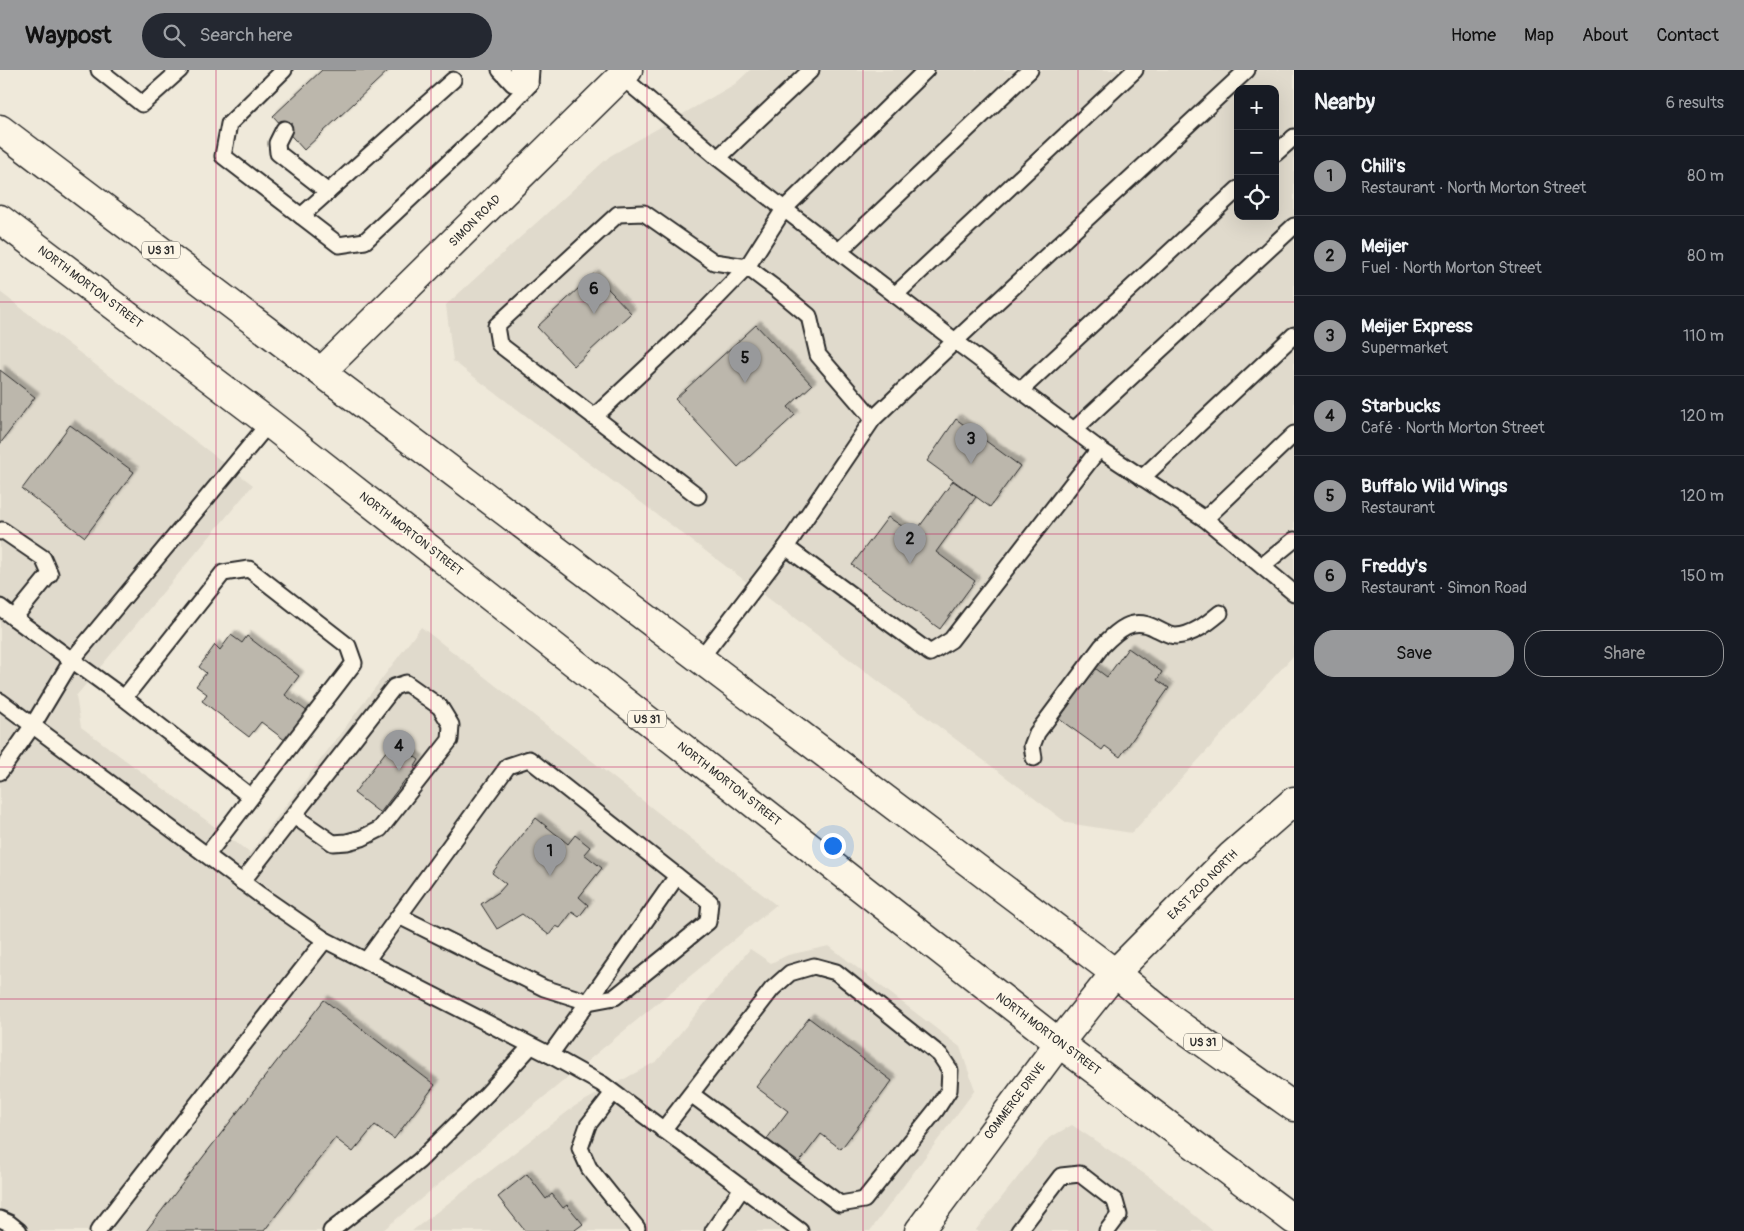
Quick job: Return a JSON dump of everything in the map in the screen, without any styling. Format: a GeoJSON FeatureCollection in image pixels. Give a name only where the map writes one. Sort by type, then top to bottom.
{"type":"FeatureCollection","features":[{"type":"Feature","properties":{"kind":"main road","name":"SIMON ROAD"},"geometry":{"type":"LineString","coordinates":[[322,371],[621,72]]}},
{"type":"Feature","properties":{"kind":"main road","name":"US 31"},"geometry":{"type":"LineString","coordinates":[[0,129],[1115,973],[1172,1020],[1294,1107]]}},
{"type":"Feature","properties":{"kind":"main road","name":"NORTH MORTON STREET"},"geometry":{"type":"LineString","coordinates":[[0,218],[269,423],[1059,1043],[1294,1220]]}},
{"type":"Feature","properties":{"kind":"main road","name":"EAST 200 NORTH"},"geometry":{"type":"LineString","coordinates":[[1115,973],[1231,856],[1294,801]]}},
{"type":"Feature","properties":{"kind":"main road","name":"COMMERCE DRIVE"},"geometry":{"type":"LineString","coordinates":[[919,1231],[1059,1043],[1115,973]]}},
{"type":"Feature","properties":{"kind":"lane"},"geometry":{"type":"LineString","coordinates":[[99,70],[142,104],[180,70]]}},
{"type":"Feature","properties":{"kind":"lane"},"geometry":{"type":"LineString","coordinates":[[284,70],[229,124],[223,156],[339,246],[365,241],[531,77]]}},
{"type":"Feature","properties":{"kind":"lane"},"geometry":{"type":"LineString","coordinates":[[500,70],[513,84],[531,77]]}},
{"type":"Feature","properties":{"kind":"lane"},"geometry":{"type":"LineString","coordinates":[[517,70],[531,77]]}},
{"type":"Feature","properties":{"kind":"lane"},"geometry":{"type":"LineString","coordinates":[[718,158],[811,70]]}},
{"type":"Feature","properties":{"kind":"lane"},"geometry":{"type":"LineString","coordinates":[[594,417],[676,340],[747,267],[784,209],[926,70]]}},
{"type":"Feature","properties":{"kind":"lane"},"geometry":{"type":"LineString","coordinates":[[839,251],[1030,70]]}},
{"type":"Feature","properties":{"kind":"lane"},"geometry":{"type":"LineString","coordinates":[[895,295],[1135,70]]}},
{"type":"Feature","properties":{"kind":"lane"},"geometry":{"type":"LineString","coordinates":[[700,659],[786,547],[873,419],[1247,70]]}},
{"type":"Feature","properties":{"kind":"lane"},"geometry":{"type":"LineString","coordinates":[[621,72],[718,158],[895,295],[1099,449],[1205,519],[1294,592]]}},
{"type":"Feature","properties":{"kind":"lane"},"geometry":{"type":"LineString","coordinates":[[302,216],[453,80]]}},
{"type":"Feature","properties":{"kind":"lane"},"geometry":{"type":"LineString","coordinates":[[284,129],[277,143],[278,153],[328,192]]}},
{"type":"Feature","properties":{"kind":"lane"},"geometry":{"type":"LineString","coordinates":[[1279,150],[1294,137]]}},
{"type":"Feature","properties":{"kind":"lane"},"geometry":{"type":"LineString","coordinates":[[1021,390],[1234,193]]}},
{"type":"Feature","properties":{"kind":"lane"},"geometry":{"type":"LineString","coordinates":[[698,496],[499,344],[496,326],[618,214],[644,213],[714,262],[747,267],[779,291],[809,316],[818,356],[873,419]]}},
{"type":"Feature","properties":{"kind":"lane"},"geometry":{"type":"LineString","coordinates":[[1074,430],[1294,226]]}},
{"type":"Feature","properties":{"kind":"lane"},"geometry":{"type":"LineString","coordinates":[[1142,478],[1294,335]]}},
{"type":"Feature","properties":{"kind":"lane"},"geometry":{"type":"LineString","coordinates":[[0,772],[33,725],[72,660],[269,423]]}},
{"type":"Feature","properties":{"kind":"lane"},"geometry":{"type":"LineString","coordinates":[[1205,519],[1294,434]]}},
{"type":"Feature","properties":{"kind":"lane"},"geometry":{"type":"LineString","coordinates":[[786,547],[930,653],[951,640],[1099,449]]}},
{"type":"Feature","properties":{"kind":"lane"},"geometry":{"type":"LineString","coordinates":[[1,530],[43,558],[50,574],[14,618]]}},
{"type":"Feature","properties":{"kind":"lane"},"geometry":{"type":"LineString","coordinates":[[1262,566],[1294,540]]}},
{"type":"Feature","properties":{"kind":"lane"},"geometry":{"type":"LineString","coordinates":[[124,698],[223,574],[249,569],[348,646],[354,663],[207,856]]}},
{"type":"Feature","properties":{"kind":"lane"},"geometry":{"type":"LineString","coordinates":[[0,607],[124,698],[251,798]]}},
{"type":"Feature","properties":{"kind":"lane"},"geometry":{"type":"LineString","coordinates":[[1034,758],[1032,746],[1038,734],[1102,646],[1114,633],[1134,623],[1144,623],[1163,633],[1175,636],[1189,633],[1208,624],[1220,613]]}},
{"type":"Feature","properties":{"kind":"lane"},"geometry":{"type":"LineString","coordinates":[[242,882],[394,687],[406,683],[440,707],[451,725],[450,740],[380,828],[362,838],[347,842],[333,842],[294,816]]}},
{"type":"Feature","properties":{"kind":"lane"},"geometry":{"type":"LineString","coordinates":[[0,701],[242,882],[325,940],[550,1055],[602,1084],[800,1231]]}},
{"type":"Feature","properties":{"kind":"lane"},"geometry":{"type":"LineString","coordinates":[[366,962],[399,916],[508,766],[529,760],[710,902],[708,922],[615,997],[588,1002],[544,988],[399,916]]}},
{"type":"Feature","properties":{"kind":"lane"},"geometry":{"type":"LineString","coordinates":[[550,1055],[677,876]]}},
{"type":"Feature","properties":{"kind":"lane"},"geometry":{"type":"LineString","coordinates":[[98,1231],[325,940]]}},
{"type":"Feature","properties":{"kind":"lane"},"geometry":{"type":"LineString","coordinates":[[663,1130],[772,989],[790,972],[814,966],[836,972],[940,1055],[950,1070],[949,1090],[936,1110],[864,1200],[840,1204],[691,1094]]}},
{"type":"Feature","properties":{"kind":"lane"},"geometry":{"type":"LineString","coordinates":[[331,1231],[419,1161],[487,1094],[531,1046]]}},
{"type":"Feature","properties":{"kind":"lane"},"geometry":{"type":"LineString","coordinates":[[613,1093],[588,1125],[580,1148],[589,1168],[637,1228]]}},
{"type":"Feature","properties":{"kind":"lane"},"geometry":{"type":"LineString","coordinates":[[1019,1231],[1062,1176],[1080,1174],[1115,1201],[1119,1215],[1107,1231]]}},
{"type":"Feature","properties":{"kind":"lane"},"geometry":{"type":"LineString","coordinates":[[713,1231],[742,1188]]}},
{"type":"Feature","properties":{"kind":"lane"},"geometry":{"type":"LineString","coordinates":[[0,1219],[19,1231]]}},
{"type":"Feature","properties":{"kind":"shaded area"},"geometry":{"type":"Polygon","coordinates":[[[750,70],[1294,70],[1294,655],[1132,833],[1067,823],[453,361],[446,305],[610,156],[735,84],[750,70]]]}},
{"type":"Feature","properties":{"kind":"shaded area"},"geometry":{"type":"Polygon","coordinates":[[[0,292],[253,485],[76,696],[81,727],[250,853],[421,627],[776,905],[382,1231],[0,1231],[0,292]]]}},
{"type":"Feature","properties":{"kind":"shaded area"},"geometry":{"type":"Polygon","coordinates":[[[829,946],[960,1047],[975,1090],[870,1231],[412,1231],[575,1106],[657,1061],[750,949],[771,963],[788,955],[829,946]]]}},
{"type":"Feature","properties":{"kind":"shaded area"},"geometry":{"type":"Polygon","coordinates":[[[1072,1125],[1152,1179],[1213,1231],[975,1231],[1049,1138],[1072,1125]]]}},
{"type":"Feature","properties":{"kind":"building"},"geometry":{"type":"Polygon","coordinates":[[[322,70],[389,70],[304,150],[273,116],[322,70]]]}},
{"type":"Feature","properties":{"kind":"building"},"geometry":{"type":"Polygon","coordinates":[[[594,274],[631,313],[574,366],[537,327],[594,274]]]}},
{"type":"Feature","properties":{"kind":"building"},"geometry":{"type":"Polygon","coordinates":[[[756,325],[812,385],[788,407],[795,415],[738,467],[675,399],[756,325]]]}},
{"type":"Feature","properties":{"kind":"building"},"geometry":{"type":"Polygon","coordinates":[[[0,370],[35,397],[0,444],[0,370]]]}},
{"type":"Feature","properties":{"kind":"building"},"geometry":{"type":"Polygon","coordinates":[[[956,419],[1020,466],[990,507],[927,461],[956,419]]]}},
{"type":"Feature","properties":{"kind":"building"},"geometry":{"type":"Polygon","coordinates":[[[70,425],[134,472],[85,537],[22,489],[70,425]]]}},
{"type":"Feature","properties":{"kind":"building"},"geometry":{"type":"Polygon","coordinates":[[[953,481],[976,497],[936,552],[975,581],[940,629],[852,565],[888,517],[914,534],[953,481]]]}},
{"type":"Feature","properties":{"kind":"building"},"geometry":{"type":"Polygon","coordinates":[[[231,635],[242,643],[247,636],[299,676],[285,695],[308,712],[286,741],[261,722],[249,737],[202,701],[207,694],[196,686],[206,673],[199,667],[215,645],[220,650],[231,635]]]}},
{"type":"Feature","properties":{"kind":"building"},"geometry":{"type":"Polygon","coordinates":[[[1128,648],[1162,672],[1157,680],[1169,688],[1120,757],[1105,746],[1102,750],[1059,719],[1095,668],[1107,677],[1128,648]]]}},
{"type":"Feature","properties":{"kind":"building"},"geometry":{"type":"Polygon","coordinates":[[[394,741],[419,760],[414,768],[419,772],[410,782],[405,780],[380,813],[354,793],[394,741]]]}},
{"type":"Feature","properties":{"kind":"building"},"geometry":{"type":"Polygon","coordinates":[[[536,818],[568,844],[575,835],[590,847],[584,854],[602,868],[579,897],[588,905],[579,917],[572,912],[560,928],[556,926],[549,935],[522,914],[497,929],[481,904],[499,892],[506,884],[492,873],[536,818]]]}},
{"type":"Feature","properties":{"kind":"building"},"geometry":{"type":"Polygon","coordinates":[[[324,1000],[435,1085],[394,1139],[375,1125],[353,1152],[335,1138],[264,1231],[146,1231],[324,1000]]]}},
{"type":"Feature","properties":{"kind":"building"},"geometry":{"type":"Polygon","coordinates":[[[809,1018],[892,1081],[841,1149],[821,1134],[798,1164],[766,1140],[788,1111],[756,1087],[809,1018]]]}},
{"type":"Feature","properties":{"kind":"building"},"geometry":{"type":"Polygon","coordinates":[[[527,1174],[546,1199],[552,1194],[563,1208],[567,1205],[583,1224],[576,1231],[525,1231],[498,1197],[527,1174]]]}},
{"type":"Feature","properties":{"kind":"place","name":"Freddy's"},"geometry":{"type":"Point","coordinates":[594,314]}},
{"type":"Feature","properties":{"kind":"place","name":"Buffalo Wild Wings"},"geometry":{"type":"Point","coordinates":[745,383]}},
{"type":"Feature","properties":{"kind":"place","name":"Meijer Express"},"geometry":{"type":"Point","coordinates":[971,464]}},
{"type":"Feature","properties":{"kind":"place","name":"Meijer"},"geometry":{"type":"Point","coordinates":[910,564]}},
{"type":"Feature","properties":{"kind":"place","name":"Starbucks"},"geometry":{"type":"Point","coordinates":[399,771]}},
{"type":"Feature","properties":{"kind":"place","name":"Chili's"},"geometry":{"type":"Point","coordinates":[550,876]}}]}
